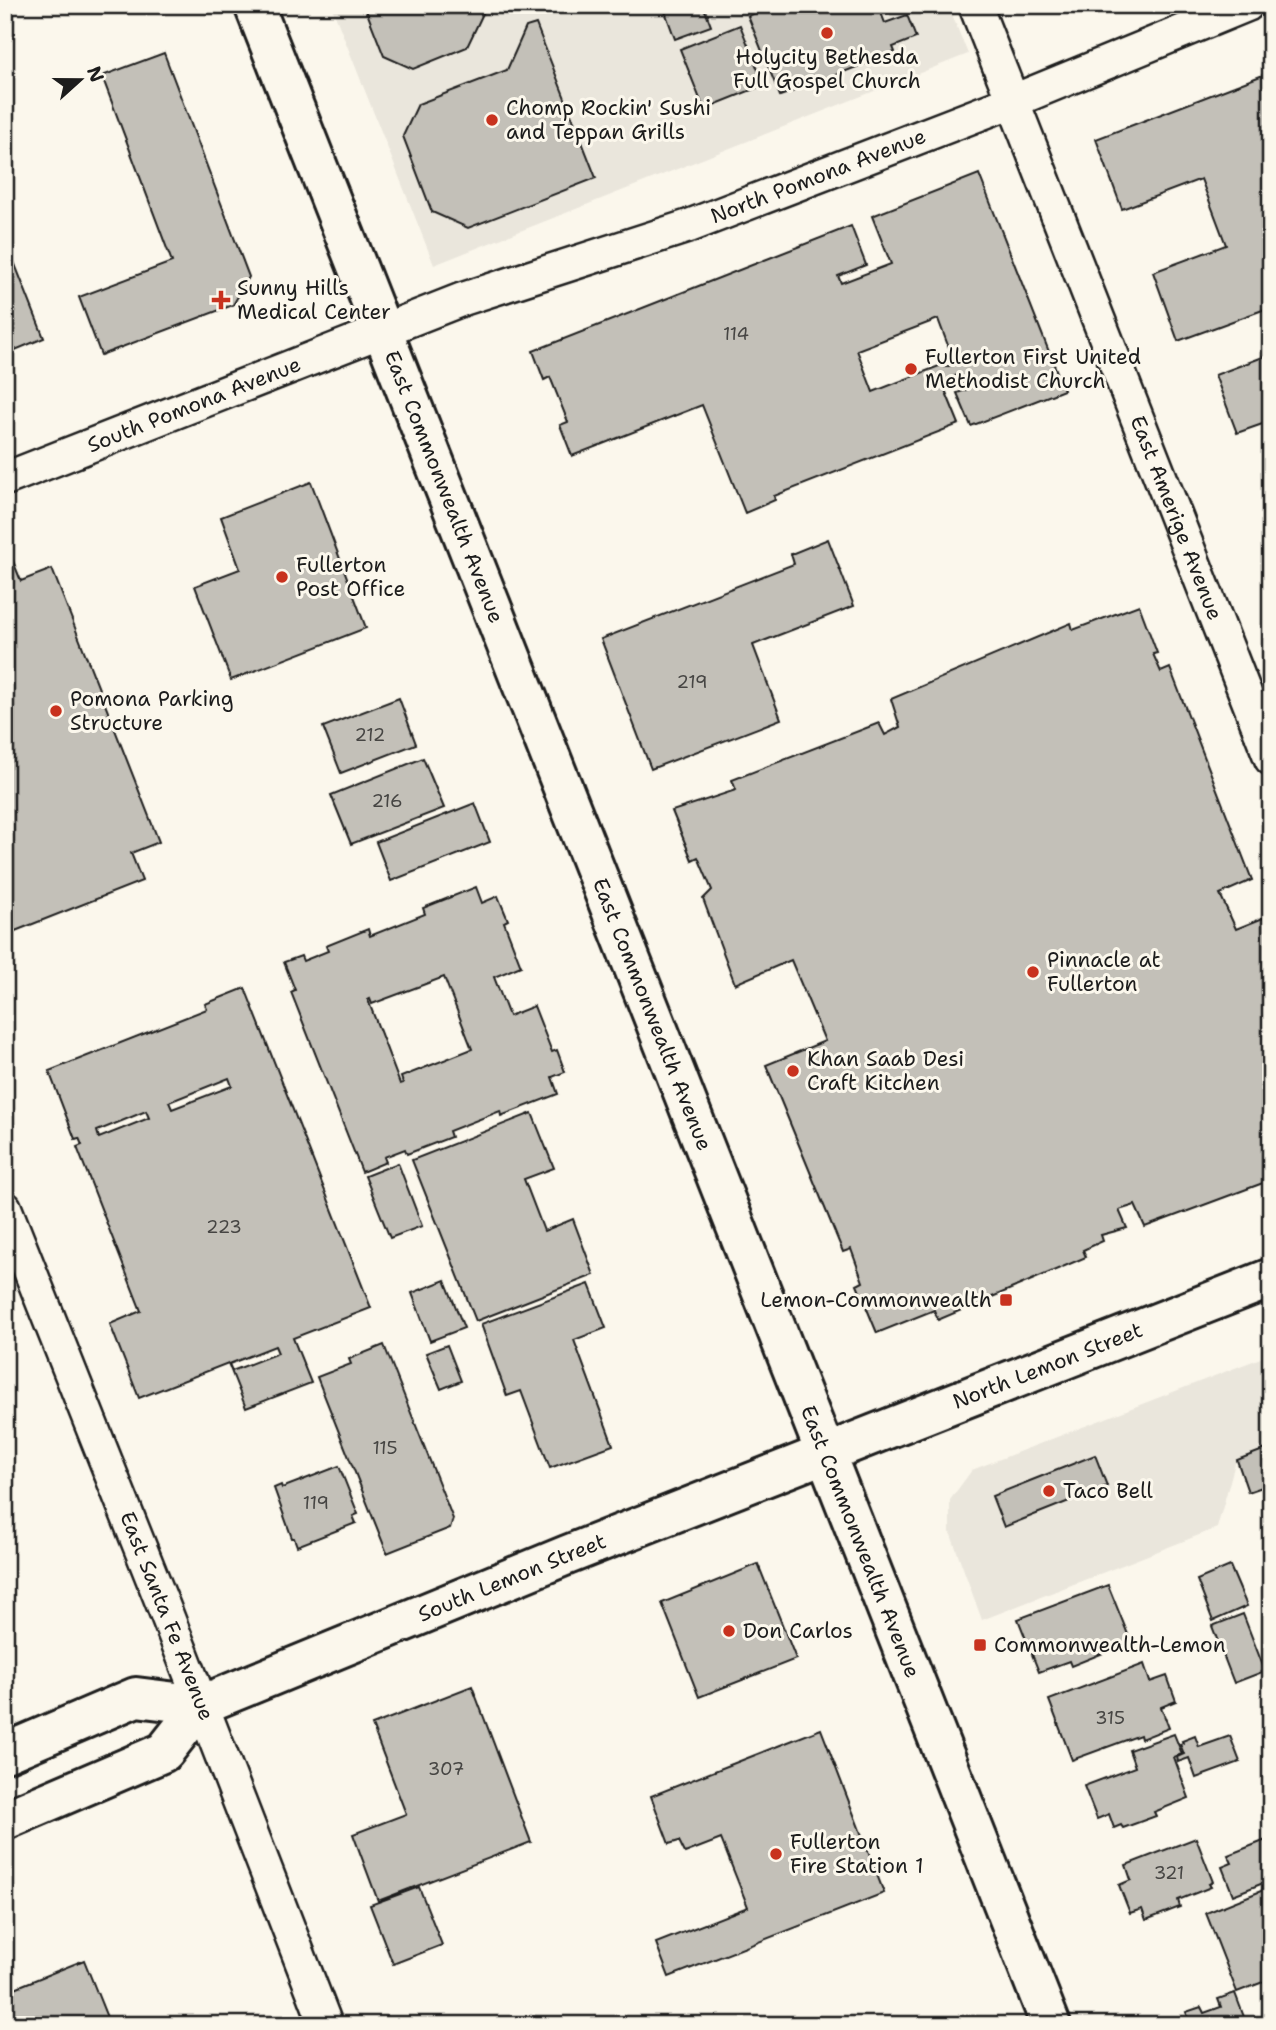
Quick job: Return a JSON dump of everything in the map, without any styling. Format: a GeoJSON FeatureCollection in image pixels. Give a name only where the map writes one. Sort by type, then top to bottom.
{"type":"FeatureCollection","features":[{"type":"Feature","properties":{"kind":"main road","name":"East Commonwealth Avenue"},"geometry":{"type":"LineString","coordinates":[[254,5],[1051,2025]]}},
{"type":"Feature","properties":{"kind":"main road","name":"North Lemon Street"},"geometry":{"type":"LineString","coordinates":[[824,1453],[1271,1278]]}},
{"type":"Feature","properties":{"kind":"main road","name":"South Lemon Street"},"geometry":{"type":"LineString","coordinates":[[5,1820],[164,1752],[201,1705],[555,1559],[824,1453]]}},
{"type":"Feature","properties":{"kind":"main road","name":"South Lemon Street"},"geometry":{"type":"LineString","coordinates":[[5,1753],[136,1697],[201,1705]]}},
{"type":"Feature","properties":{"kind":"street","name":"East Amerige Avenue"},"geometry":{"type":"LineString","coordinates":[[975,5],[1271,759]]}},
{"type":"Feature","properties":{"kind":"street","name":"North Pomona Avenue"},"geometry":{"type":"LineString","coordinates":[[382,331],[463,299],[689,226],[1013,102],[1247,5]]}},
{"type":"Feature","properties":{"kind":"street","name":"South Pomona Avenue"},"geometry":{"type":"LineString","coordinates":[[5,479],[382,331]]}},
{"type":"Feature","properties":{"kind":"street","name":"East Santa Fe Avenue"},"geometry":{"type":"LineString","coordinates":[[5,1208],[326,2025]]}},
{"type":"Feature","properties":{"kind":"shaded area"},"geometry":{"type":"Polygon","coordinates":[[[331,5],[948,5],[968,54],[434,265],[331,5]]]}},
{"type":"Feature","properties":{"kind":"shaded area"},"geometry":{"type":"Polygon","coordinates":[[[1271,1354],[1271,1448],[1235,1463],[1217,1528],[982,1620],[950,1532],[950,1500],[972,1470],[1271,1354]]]}},
{"type":"Feature","properties":{"kind":"building"},"geometry":{"type":"Polygon","coordinates":[[[364,5],[487,5],[467,47],[413,69],[384,56],[364,5]]]}},
{"type":"Feature","properties":{"kind":"building"},"geometry":{"type":"Polygon","coordinates":[[[703,5],[711,26],[675,39],[663,6],[703,5]]]}},
{"type":"Feature","properties":{"kind":"building"},"geometry":{"type":"Polygon","coordinates":[[[775,5],[878,5],[885,23],[907,15],[916,38],[893,47],[895,52],[813,84],[811,79],[793,86],[794,91],[780,96],[748,16],[775,5]]]}},
{"type":"Feature","properties":{"kind":"building","name":"Chomp Rockin' Sushi and Teppan Grills"},"geometry":{"type":"Polygon","coordinates":[[[536,24],[596,178],[468,228],[432,212],[403,136],[418,104],[507,70],[526,27],[536,24]]]}},
{"type":"Feature","properties":{"kind":"building"},"geometry":{"type":"Polygon","coordinates":[[[740,25],[764,85],[704,109],[680,49],[740,25]]]}},
{"type":"Feature","properties":{"kind":"building"},"geometry":{"type":"Polygon","coordinates":[[[164,53],[249,277],[233,305],[101,355],[79,297],[172,262],[102,76],[164,53]]]}},
{"type":"Feature","properties":{"kind":"building"},"geometry":{"type":"Polygon","coordinates":[[[1271,72],[1271,307],[1178,341],[1153,272],[1226,245],[1201,179],[1122,209],[1096,139],[1271,72]]]}},
{"type":"Feature","properties":{"kind":"building"},"geometry":{"type":"Polygon","coordinates":[[[979,174],[1064,390],[971,426],[957,393],[966,390],[960,374],[943,385],[959,424],[774,496],[775,500],[745,513],[702,405],[572,456],[560,425],[568,422],[550,377],[544,380],[533,351],[851,226],[866,265],[838,276],[841,283],[891,264],[872,216],[979,174]],[[938,319],[857,350],[873,392],[944,364],[945,367],[955,364],[938,319]]]}},
{"type":"Feature","properties":{"kind":"building"},"geometry":{"type":"Polygon","coordinates":[[[5,239],[44,338],[8,353],[5,346],[5,239]]]}},
{"type":"Feature","properties":{"kind":"building"},"geometry":{"type":"Polygon","coordinates":[[[1271,354],[1271,421],[1237,433],[1215,375],[1271,354]]]}},
{"type":"Feature","properties":{"kind":"building","name":"Fullerton Post Office"},"geometry":{"type":"Polygon","coordinates":[[[311,482],[366,628],[231,680],[195,586],[240,569],[221,517],[311,482]]]}},
{"type":"Feature","properties":{"kind":"building"},"geometry":{"type":"Polygon","coordinates":[[[828,539],[854,606],[753,645],[781,719],[651,769],[601,639],[794,564],[791,554],[828,539]]]}},
{"type":"Feature","properties":{"kind":"building","name":"Pomona Parking Structure"},"geometry":{"type":"Polygon","coordinates":[[[10,554],[21,581],[52,569],[159,842],[131,853],[142,881],[5,935],[5,556],[10,554]]]}},
{"type":"Feature","properties":{"kind":"building","name":"Pinnacle at Fullerton"},"geometry":{"type":"Polygon","coordinates":[[[1139,605],[1157,653],[1153,654],[1161,672],[1170,668],[1252,880],[1220,894],[1236,929],[1268,916],[1271,923],[1271,1180],[1145,1227],[1135,1205],[1119,1210],[1127,1228],[1101,1235],[1103,1241],[1083,1250],[1086,1257],[938,1320],[934,1310],[877,1333],[857,1285],[863,1282],[851,1249],[843,1252],[766,1065],[825,1041],[791,960],[735,984],[703,899],[712,890],[698,857],[692,860],[672,811],[736,790],[732,780],[879,723],[885,735],[900,727],[891,699],[1071,623],[1073,630],[1139,605]]]}},
{"type":"Feature","properties":{"kind":"building"},"geometry":{"type":"Polygon","coordinates":[[[399,698],[416,744],[341,773],[323,727],[399,698]]]}},
{"type":"Feature","properties":{"kind":"building"},"geometry":{"type":"Polygon","coordinates":[[[423,758],[444,808],[351,844],[331,795],[423,758]]]}},
{"type":"Feature","properties":{"kind":"building"},"geometry":{"type":"Polygon","coordinates":[[[475,803],[490,842],[391,881],[376,842],[475,803]]]}},
{"type":"Feature","properties":{"kind":"building"},"geometry":{"type":"Polygon","coordinates":[[[476,887],[482,903],[498,896],[508,920],[504,922],[521,966],[494,977],[509,1016],[534,1006],[552,1052],[557,1050],[565,1072],[552,1077],[558,1094],[501,1116],[500,1111],[449,1131],[451,1137],[407,1154],[405,1149],[384,1157],[386,1162],[362,1172],[291,992],[295,990],[284,962],[301,956],[303,961],[328,951],[326,946],[368,929],[370,936],[425,914],[423,908],[476,887]],[[444,977],[372,1004],[370,999],[368,1000],[400,1084],[403,1083],[401,1077],[472,1049],[444,977]]]}},
{"type":"Feature","properties":{"kind":"building"},"geometry":{"type":"Polygon","coordinates":[[[245,988],[371,1308],[293,1338],[311,1383],[246,1408],[228,1363],[139,1398],[110,1324],[141,1311],[77,1147],[82,1145],[79,1138],[75,1139],[49,1071],[207,1009],[205,1004],[245,988]],[[229,1078],[169,1102],[172,1109],[232,1086],[229,1078]],[[146,1111],[97,1131],[99,1138],[149,1118],[146,1111]],[[275,1346],[229,1364],[232,1371],[278,1353],[275,1346]]]}},
{"type":"Feature","properties":{"kind":"building"},"geometry":{"type":"Polygon","coordinates":[[[532,1113],[554,1168],[524,1179],[544,1231],[573,1219],[594,1275],[476,1321],[412,1160],[532,1113]]]}},
{"type":"Feature","properties":{"kind":"building"},"geometry":{"type":"Polygon","coordinates":[[[398,1163],[422,1226],[390,1238],[365,1176],[398,1163]]]}},
{"type":"Feature","properties":{"kind":"building"},"geometry":{"type":"Polygon","coordinates":[[[445,1280],[464,1328],[430,1341],[412,1293],[445,1280]]]}},
{"type":"Feature","properties":{"kind":"building"},"geometry":{"type":"Polygon","coordinates":[[[589,1284],[606,1328],[574,1340],[613,1445],[550,1468],[521,1391],[507,1396],[481,1324],[589,1284]]]}},
{"type":"Feature","properties":{"kind":"building"},"geometry":{"type":"Polygon","coordinates":[[[384,1345],[453,1519],[450,1528],[387,1553],[317,1377],[351,1364],[349,1359],[384,1345]]]}},
{"type":"Feature","properties":{"kind":"building"},"geometry":{"type":"Polygon","coordinates":[[[447,1345],[461,1381],[441,1389],[426,1353],[447,1345]]]}},
{"type":"Feature","properties":{"kind":"building"},"geometry":{"type":"Polygon","coordinates":[[[1271,1447],[1271,1484],[1248,1492],[1237,1460],[1271,1447]]]}},
{"type":"Feature","properties":{"kind":"building","name":"Taco Bell"},"geometry":{"type":"Polygon","coordinates":[[[1095,1455],[1107,1486],[1004,1527],[992,1496],[1095,1455]]]}},
{"type":"Feature","properties":{"kind":"building"},"geometry":{"type":"Polygon","coordinates":[[[339,1466],[358,1514],[353,1516],[356,1523],[297,1546],[274,1488],[281,1485],[282,1488],[339,1466]]]}},
{"type":"Feature","properties":{"kind":"building","name":"Don Carlos"},"geometry":{"type":"Polygon","coordinates":[[[758,1564],[796,1659],[699,1697],[662,1603],[758,1564]]]}},
{"type":"Feature","properties":{"kind":"building"},"geometry":{"type":"Polygon","coordinates":[[[1230,1566],[1247,1606],[1213,1621],[1197,1580],[1230,1566]]]}},
{"type":"Feature","properties":{"kind":"building"},"geometry":{"type":"Polygon","coordinates":[[[1108,1585],[1131,1642],[1071,1666],[1069,1661],[1039,1672],[1018,1619],[1108,1585]]]}},
{"type":"Feature","properties":{"kind":"building"},"geometry":{"type":"Polygon","coordinates":[[[1243,1614],[1265,1671],[1234,1683],[1212,1626],[1243,1614]]]}},
{"type":"Feature","properties":{"kind":"building"},"geometry":{"type":"Polygon","coordinates":[[[1144,1664],[1150,1682],[1167,1676],[1176,1701],[1161,1707],[1169,1728],[1141,1739],[1140,1735],[1072,1760],[1049,1700],[1144,1664]]]}},
{"type":"Feature","properties":{"kind":"building"},"geometry":{"type":"Polygon","coordinates":[[[472,1686],[531,1842],[378,1901],[353,1834],[406,1814],[372,1725],[472,1686]]]}},
{"type":"Feature","properties":{"kind":"building"},"geometry":{"type":"Polygon","coordinates":[[[821,1729],[884,1893],[669,1977],[656,1943],[748,1907],[721,1839],[685,1853],[679,1841],[669,1844],[651,1796],[821,1729]]]}},
{"type":"Feature","properties":{"kind":"building"},"geometry":{"type":"Polygon","coordinates":[[[1174,1734],[1182,1754],[1174,1757],[1189,1798],[1154,1812],[1156,1816],[1123,1828],[1121,1825],[1114,1828],[1109,1814],[1097,1819],[1084,1786],[1135,1767],[1129,1750],[1174,1734]]]}},
{"type":"Feature","properties":{"kind":"building"},"geometry":{"type":"Polygon","coordinates":[[[1195,1736],[1199,1747],[1230,1736],[1240,1762],[1196,1778],[1189,1758],[1178,1762],[1177,1757],[1184,1754],[1180,1744],[1182,1741],[1195,1736]]]}},
{"type":"Feature","properties":{"kind":"building"},"geometry":{"type":"Polygon","coordinates":[[[1196,1838],[1213,1882],[1209,1884],[1211,1887],[1178,1900],[1180,1907],[1146,1920],[1142,1909],[1130,1913],[1119,1885],[1131,1880],[1126,1865],[1196,1838]]]}},
{"type":"Feature","properties":{"kind":"building"},"geometry":{"type":"Polygon","coordinates":[[[1271,1838],[1271,1880],[1233,1895],[1222,1867],[1232,1863],[1228,1855],[1271,1838]]]}},
{"type":"Feature","properties":{"kind":"building"},"geometry":{"type":"Polygon","coordinates":[[[419,1887],[442,1945],[393,1964],[370,1905],[419,1887]]]}},
{"type":"Feature","properties":{"kind":"building"},"geometry":{"type":"Polygon","coordinates":[[[1271,1887],[1271,1979],[1237,1992],[1206,1913],[1271,1887]]]}},
{"type":"Feature","properties":{"kind":"building"},"geometry":{"type":"Polygon","coordinates":[[[84,1960],[110,2025],[5,2025],[5,1992],[84,1960]]]}},
{"type":"Feature","properties":{"kind":"building"},"geometry":{"type":"Polygon","coordinates":[[[1235,1993],[1247,2025],[1191,2025],[1186,2012],[1201,2007],[1204,2013],[1221,2007],[1218,1999],[1235,1993]]]}},
{"type":"Feature","properties":{"kind":"place","name":"Holycity Bethesda Full Gospel Church"},"geometry":{"type":"Point","coordinates":[827,33]}},
{"type":"Feature","properties":{"kind":"place","name":"Chomp Rockin' Sushi and Teppan Grills"},"geometry":{"type":"Point","coordinates":[492,120]}},
{"type":"Feature","properties":{"kind":"place","name":"Sunny Hills Medical Center"},"geometry":{"type":"Point","coordinates":[221,300]}},
{"type":"Feature","properties":{"kind":"place","name":"Fullerton First United Methodist Church"},"geometry":{"type":"Point","coordinates":[911,369]}},
{"type":"Feature","properties":{"kind":"place","name":"Fullerton Post Office"},"geometry":{"type":"Point","coordinates":[282,577]}},
{"type":"Feature","properties":{"kind":"place","name":"Pomona Parking Structure"},"geometry":{"type":"Point","coordinates":[56,711]}},
{"type":"Feature","properties":{"kind":"place","name":"Pinnacle at Fullerton"},"geometry":{"type":"Point","coordinates":[1033,972]}},
{"type":"Feature","properties":{"kind":"place","name":"Khan Saab Desi Craft Kitchen"},"geometry":{"type":"Point","coordinates":[793,1071]}},
{"type":"Feature","properties":{"kind":"place","name":"Lemon-Commonwealth"},"geometry":{"type":"Point","coordinates":[1006,1300]}},
{"type":"Feature","properties":{"kind":"place","name":"Taco Bell"},"geometry":{"type":"Point","coordinates":[1049,1491]}},
{"type":"Feature","properties":{"kind":"place","name":"Don Carlos"},"geometry":{"type":"Point","coordinates":[729,1631]}},
{"type":"Feature","properties":{"kind":"place","name":"Commonwealth-Lemon"},"geometry":{"type":"Point","coordinates":[980,1645]}},
{"type":"Feature","properties":{"kind":"place","name":"Fullerton Fire Station 1"},"geometry":{"type":"Point","coordinates":[776,1854]}}]}
